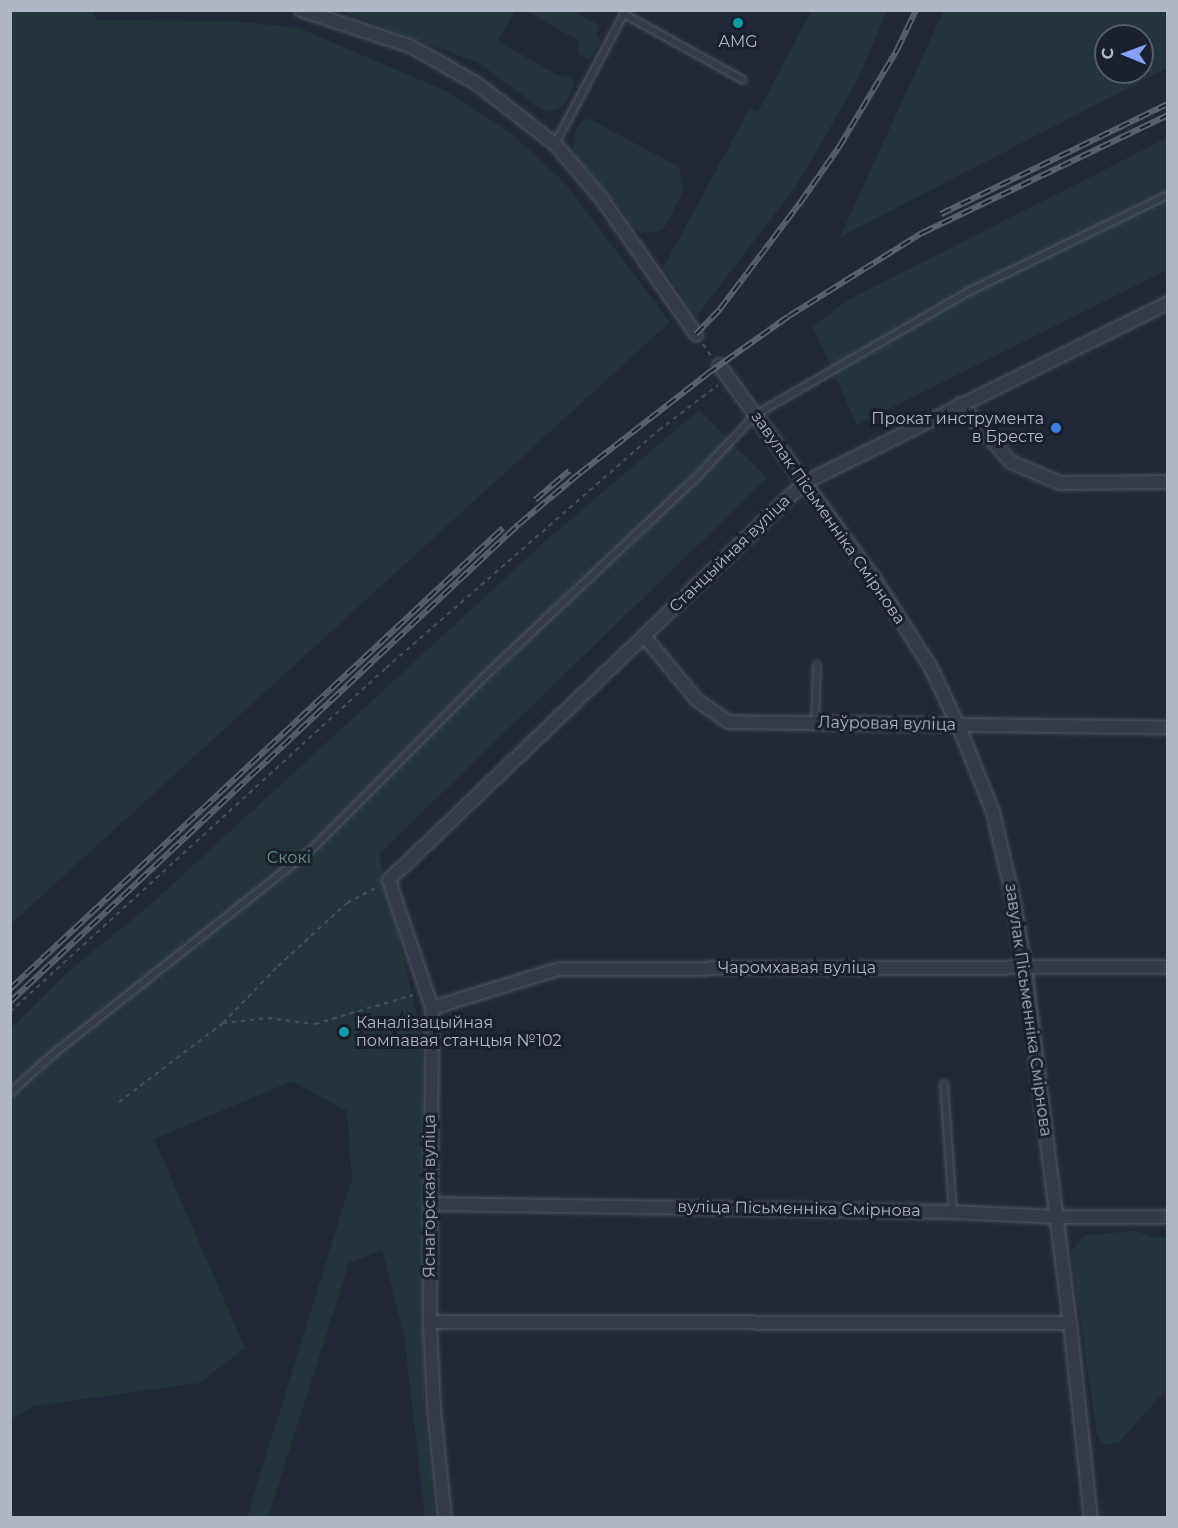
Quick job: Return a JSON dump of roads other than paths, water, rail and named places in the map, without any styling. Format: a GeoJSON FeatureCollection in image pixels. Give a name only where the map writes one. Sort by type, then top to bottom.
{"type":"FeatureCollection","features":[{"type":"Feature","properties":{"kind":"street"},"geometry":{"type":"LineString","coordinates":[[301,10],[410,46],[476,83],[555,144],[602,199],[654,270],[696,334]]}},
{"type":"Feature","properties":{"kind":"street","name":"Станцыйная вуліца"},"geometry":{"type":"LineString","coordinates":[[389,880],[804,483],[1167,303]]}},
{"type":"Feature","properties":{"kind":"street","name":"завулак Пісьменніка Смірнова"},"geometry":{"type":"LineString","coordinates":[[719,365],[888,599],[930,666],[959,726],[993,812],[1013,897],[1024,968],[1070,1323],[1091,1518]]}},
{"type":"Feature","properties":{"kind":"street"},"geometry":{"type":"LineString","coordinates":[[960,404],[1011,462],[1060,483],[1167,482]]}},
{"type":"Feature","properties":{"kind":"street","name":"Лаўровая вуліца"},"geometry":{"type":"LineString","coordinates":[[644,636],[697,700],[728,722],[959,726],[1009,723],[1167,727]]}},
{"type":"Feature","properties":{"kind":"street","name":"Яснагорская вуліца"},"geometry":{"type":"LineString","coordinates":[[389,880],[432,1008],[430,1322],[434,1410],[446,1518]]}},
{"type":"Feature","properties":{"kind":"street","name":"Чаромхавая вуліца"},"geometry":{"type":"LineString","coordinates":[[432,1008],[559,969],[1167,967]]}},
{"type":"Feature","properties":{"kind":"street","name":"вуліца Пісьменніка Смірнова"},"geometry":{"type":"LineString","coordinates":[[430,1204],[953,1212],[1057,1217],[1167,1217]]}},
{"type":"Feature","properties":{"kind":"street"},"geometry":{"type":"LineString","coordinates":[[430,1322],[1070,1323]]}},
{"type":"Feature","properties":{"kind":"lane"},"geometry":{"type":"LineString","coordinates":[[555,144],[625,12],[743,80]]}},
{"type":"Feature","properties":{"kind":"lane"},"geometry":{"type":"LineString","coordinates":[[10,1093],[52,1055],[311,850],[485,676],[698,477],[755,416],[970,291],[1167,195]]}},
{"type":"Feature","properties":{"kind":"lane"},"geometry":{"type":"LineString","coordinates":[[814,723],[817,665]]}},
{"type":"Feature","properties":{"kind":"lane"},"geometry":{"type":"LineString","coordinates":[[944,1084],[953,1212]]}},
{"type":"Feature","properties":{"kind":"railway"},"geometry":{"type":"LineString","coordinates":[[696,334],[720,309],[839,147],[897,50],[916,10]]}},
{"type":"Feature","properties":{"kind":"railway"},"geometry":{"type":"LineString","coordinates":[[941,214],[1168,104]]}},
{"type":"Feature","properties":{"kind":"railway"},"geometry":{"type":"LineString","coordinates":[[10,1002],[519,524],[580,473],[707,374],[789,316],[922,233],[1168,115]]}},
{"type":"Feature","properties":{"kind":"railway"},"geometry":{"type":"LineString","coordinates":[[535,500],[569,471]]}},
{"type":"Feature","properties":{"kind":"railway"},"geometry":{"type":"LineString","coordinates":[[10,989],[503,528]]}},
{"type":"Feature","properties":{"kind":"place","name":"AMG"},"geometry":{"type":"Point","coordinates":[738,23]}},
{"type":"Feature","properties":{"kind":"place","name":"Прокат инструмента в Бресте"},"geometry":{"type":"Point","coordinates":[1056,428]}},
{"type":"Feature","properties":{"kind":"place","name":"Каналізацыйная помпавая станцыя №102"},"geometry":{"type":"Point","coordinates":[344,1032]}},
{"type":"Feature","properties":{"kind":"park label","name":"Скокі"},"geometry":{"type":"Point","coordinates":[289,858]}}]}
